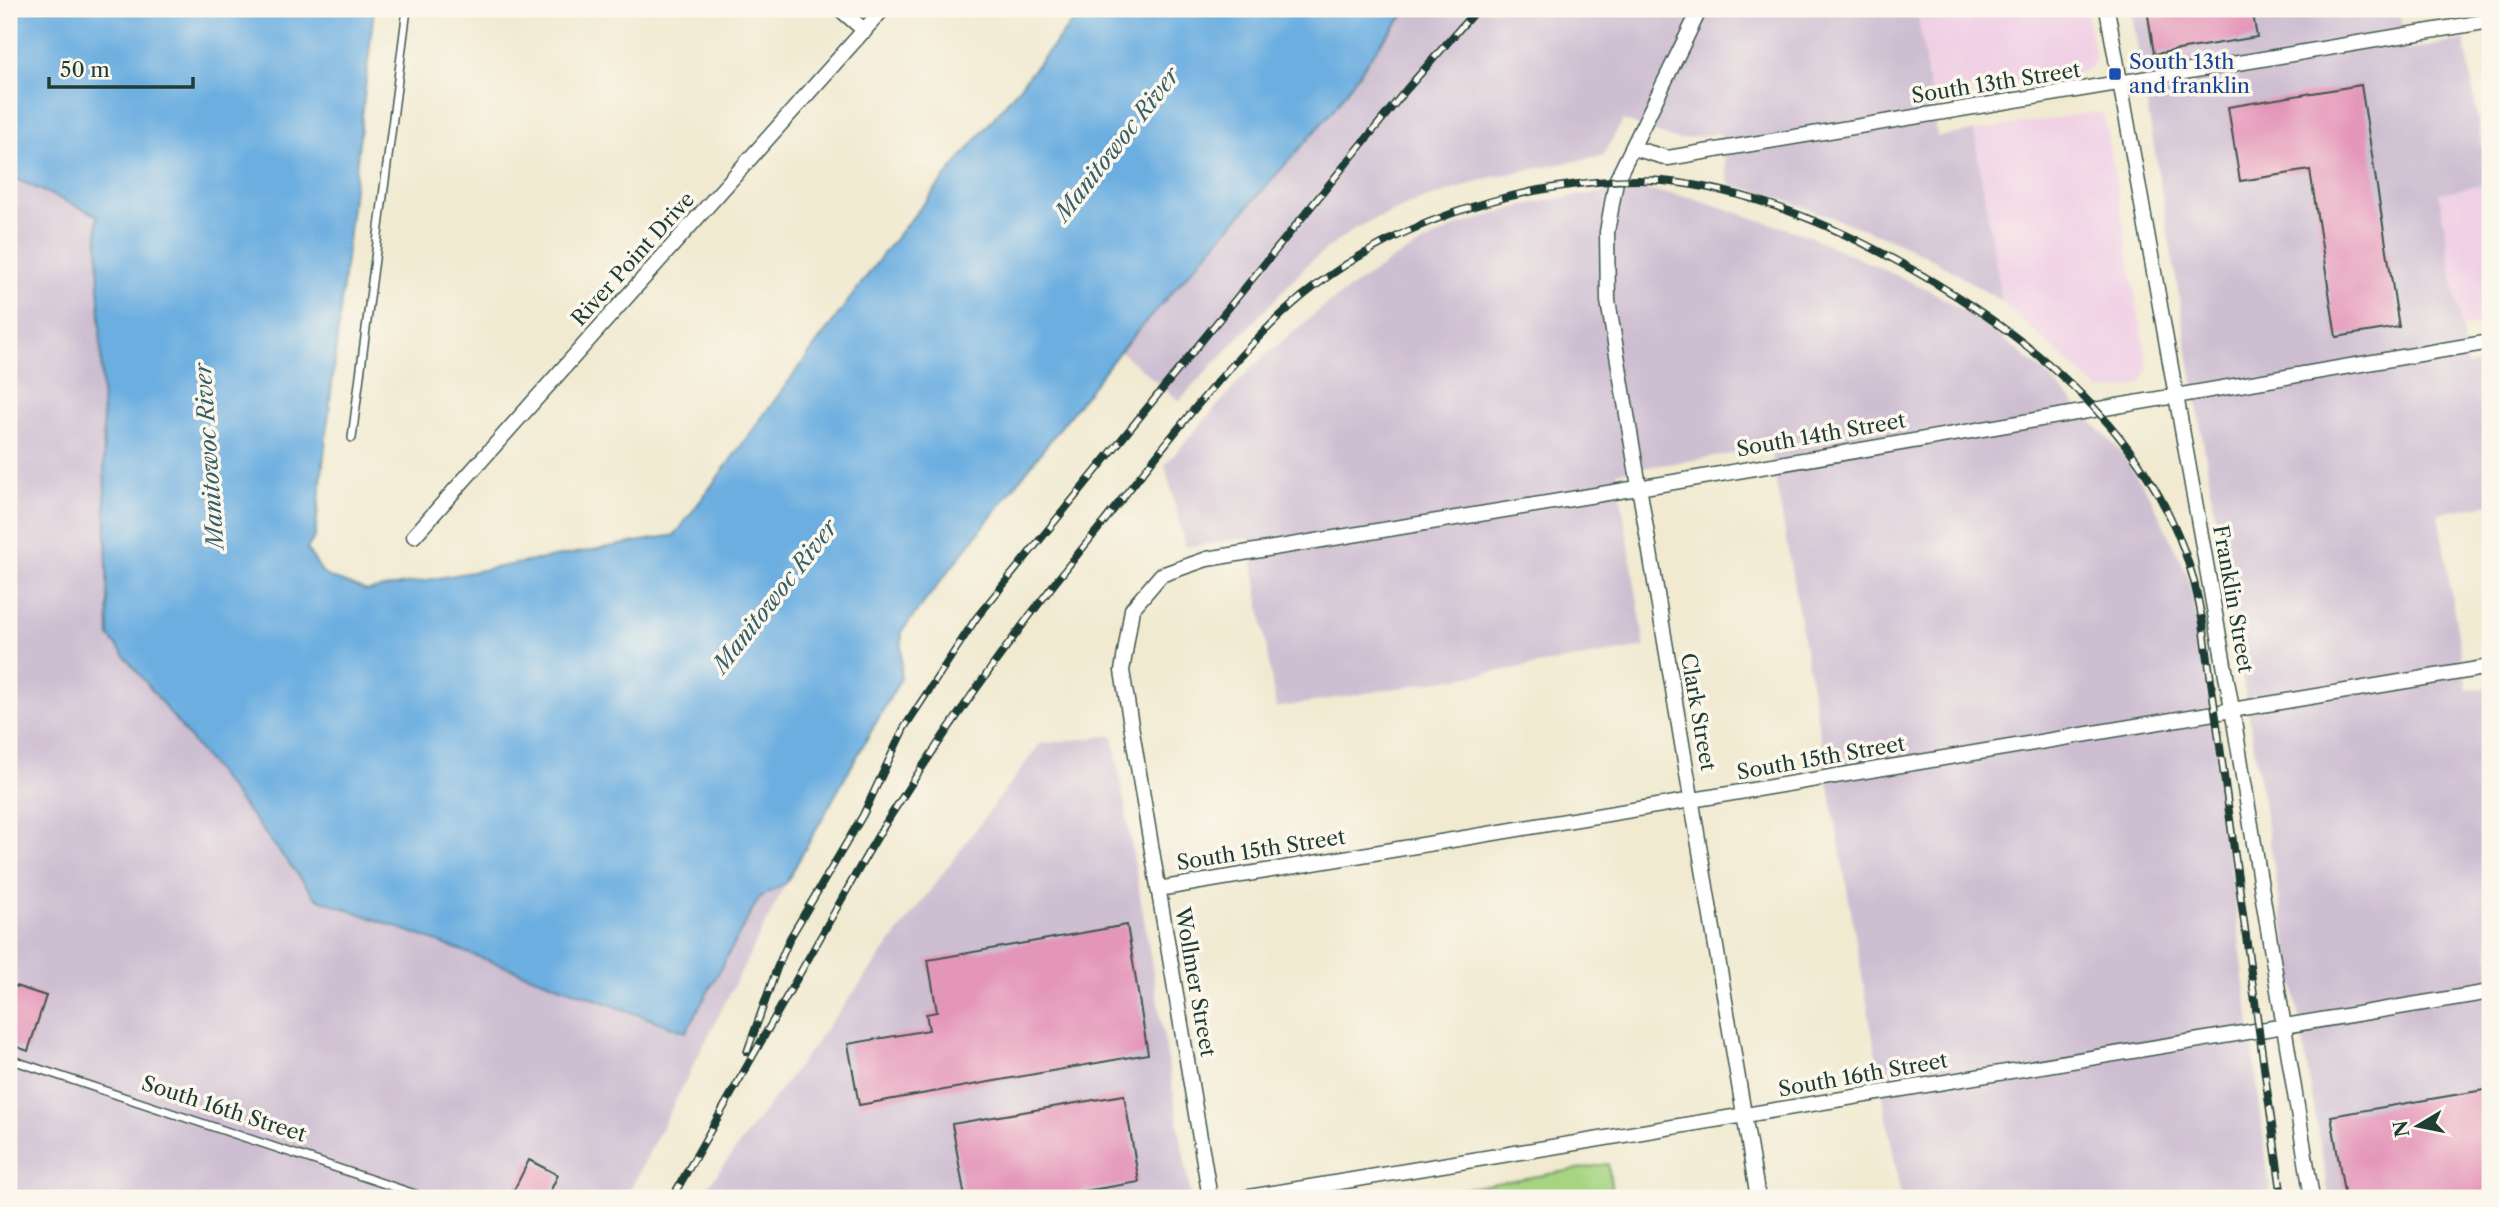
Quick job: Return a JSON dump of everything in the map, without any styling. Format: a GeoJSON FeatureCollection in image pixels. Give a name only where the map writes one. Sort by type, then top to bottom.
{"type":"FeatureCollection","features":[{"type":"Feature","properties":{"kind":"street"},"geometry":{"type":"LineString","coordinates":[[840,9],[865,31]]}},
{"type":"Feature","properties":{"kind":"street","name":"River Point Drive"},"geometry":{"type":"LineString","coordinates":[[414,536],[883,9]]}},
{"type":"Feature","properties":{"kind":"street","name":"Clark Street"},"geometry":{"type":"LineString","coordinates":[[1700,9],[1616,181],[1607,232],[1608,301],[1758,1198]]}},
{"type":"Feature","properties":{"kind":"street","name":"Franklin Street"},"geometry":{"type":"LineString","coordinates":[[2107,9],[2174,397],[2232,709],[2312,1198]]}},
{"type":"Feature","properties":{"kind":"street","name":"South 13th Street"},"geometry":{"type":"LineString","coordinates":[[1633,148],[1668,158],[2490,21]]}},
{"type":"Feature","properties":{"kind":"street","name":"South 14th Street"},"geometry":{"type":"LineString","coordinates":[[1161,575],[1207,559],[1640,488],[2490,342]]}},
{"type":"Feature","properties":{"kind":"street","name":"Wollmer Street"},"geometry":{"type":"LineString","coordinates":[[1161,575],[1132,610],[1122,671],[1210,1198]]}},
{"type":"Feature","properties":{"kind":"street","name":"South 15th Street"},"geometry":{"type":"LineString","coordinates":[[1158,888],[2490,667]]}},
{"type":"Feature","properties":{"kind":"street","name":"South 16th Street"},"geometry":{"type":"LineString","coordinates":[[1243,1198],[2490,992]]}},
{"type":"Feature","properties":{"kind":"lane"},"geometry":{"type":"LineString","coordinates":[[352,439],[407,9]]}},
{"type":"Feature","properties":{"kind":"lane","name":"South 16th Street"},"geometry":{"type":"LineString","coordinates":[[9,1059],[427,1198]]}},
{"type":"Feature","properties":{"kind":"shaded area"},"geometry":{"type":"Polygon","coordinates":[[[1409,9],[1917,9],[1937,137],[1974,131],[2002,302],[1936,261],[1890,239],[1774,196],[1729,184],[1719,133],[1677,140],[1623,120],[1603,156],[1492,177],[1408,205],[1354,229],[1310,262],[1179,401],[1120,351],[1331,113],[1380,44],[1409,9]]]}},
{"type":"Feature","properties":{"kind":"shaded area"},"geometry":{"type":"Polygon","coordinates":[[[1917,9],[2086,9],[2095,59],[2092,67],[2086,71],[1931,96],[1917,9]]]}},
{"type":"Feature","properties":{"kind":"shaded area"},"geometry":{"type":"Polygon","coordinates":[[[2131,9],[2399,9],[2406,51],[2465,40],[2488,184],[2439,193],[2467,366],[2490,363],[2490,504],[2438,513],[2467,690],[2490,687],[2490,1198],[2329,1198],[2131,9]]]}},
{"type":"Feature","properties":{"kind":"shaded area"},"geometry":{"type":"Polygon","coordinates":[[[2095,112],[2103,114],[2106,125],[2148,367],[2142,382],[2130,387],[2100,391],[2002,302],[1974,131],[2095,112]]]}},
{"type":"Feature","properties":{"kind":"shaded area"},"geometry":{"type":"Polygon","coordinates":[[[2490,135],[2490,323],[2460,328],[2439,193],[2488,184],[2481,136],[2490,135]]]}},
{"type":"Feature","properties":{"kind":"shaded area"},"geometry":{"type":"Polygon","coordinates":[[[9,176],[97,215],[109,636],[686,1032],[759,898],[786,883],[626,1198],[9,1198],[9,176]]]}},
{"type":"Feature","properties":{"kind":"shaded area"},"geometry":{"type":"Polygon","coordinates":[[[1637,189],[1690,197],[1809,236],[1933,292],[1994,331],[2046,374],[2120,451],[2151,498],[2188,576],[2206,666],[2271,1198],[1901,1198],[1770,448],[1617,472],[1645,647],[1276,708],[1249,538],[1185,547],[1165,465],[1253,366],[1323,307],[1393,259],[1457,226],[1524,205],[1637,189]]]}},
{"type":"Feature","properties":{"kind":"shaded area"},"geometry":{"type":"Polygon","coordinates":[[[1113,735],[1191,1198],[699,1198],[1040,744],[1113,735]]]}},
{"type":"Feature","properties":{"kind":"green space"},"geometry":{"type":"Polygon","coordinates":[[[1607,1164],[1613,1198],[1409,1198],[1607,1164]]]}},
{"type":"Feature","properties":{"kind":"water","name":"Manitowoc River"},"geometry":{"type":"Polygon","coordinates":[[[9,9],[374,9],[315,536],[307,549],[324,575],[367,591],[675,535],[889,246],[1083,9],[1409,9],[1380,44],[1331,113],[1120,351],[902,631],[901,678],[786,883],[759,898],[686,1032],[316,898],[109,636],[97,215],[9,176],[9,9]]]}},
{"type":"Feature","properties":{"kind":"building"},"geometry":{"type":"Polygon","coordinates":[[[2147,9],[2252,9],[2257,37],[2154,54],[2147,9]]]}},
{"type":"Feature","properties":{"kind":"building"},"geometry":{"type":"Polygon","coordinates":[[[2361,85],[2399,327],[2336,337],[2310,170],[2240,181],[2228,107],[2361,85]]]}},
{"type":"Feature","properties":{"kind":"building"},"geometry":{"type":"Polygon","coordinates":[[[1127,925],[1148,1054],[859,1105],[848,1044],[929,1030],[926,1014],[937,1012],[928,960],[1127,925]]]}},
{"type":"Feature","properties":{"kind":"building"},"geometry":{"type":"Polygon","coordinates":[[[9,984],[46,996],[28,1051],[9,1044],[9,984]]]}},
{"type":"Feature","properties":{"kind":"building"},"geometry":{"type":"Polygon","coordinates":[[[2490,1089],[2490,1198],[2345,1198],[2331,1116],[2490,1089]]]}},
{"type":"Feature","properties":{"kind":"building"},"geometry":{"type":"Polygon","coordinates":[[[1124,1095],[1139,1182],[1043,1198],[965,1198],[952,1124],[1124,1095]]]}},
{"type":"Feature","properties":{"kind":"building"},"geometry":{"type":"Polygon","coordinates":[[[529,1160],[558,1175],[547,1198],[510,1198],[529,1160]]]}},
{"type":"Feature","properties":{"kind":"railway"},"geometry":{"type":"LineString","coordinates":[[747,1052],[790,938],[863,815],[904,728],[977,617],[1406,90],[1477,9]]}},
{"type":"Feature","properties":{"kind":"railway"},"geometry":{"type":"LineString","coordinates":[[672,1198],[870,849],[938,743],[1071,563],[1232,365],[1281,315],[1314,287],[1350,262],[1388,241],[1428,223],[1511,196],[1596,182],[1638,180],[1694,185],[1754,199],[1840,232],[1895,260],[1988,317],[2032,350],[2073,387],[2111,427],[2143,470],[2170,517],[2190,568],[2203,623],[2282,1198]]}},
{"type":"Feature","properties":{"kind":"place","name":"South 13th and franklin"},"geometry":{"type":"Point","coordinates":[2115,74]}}]}
